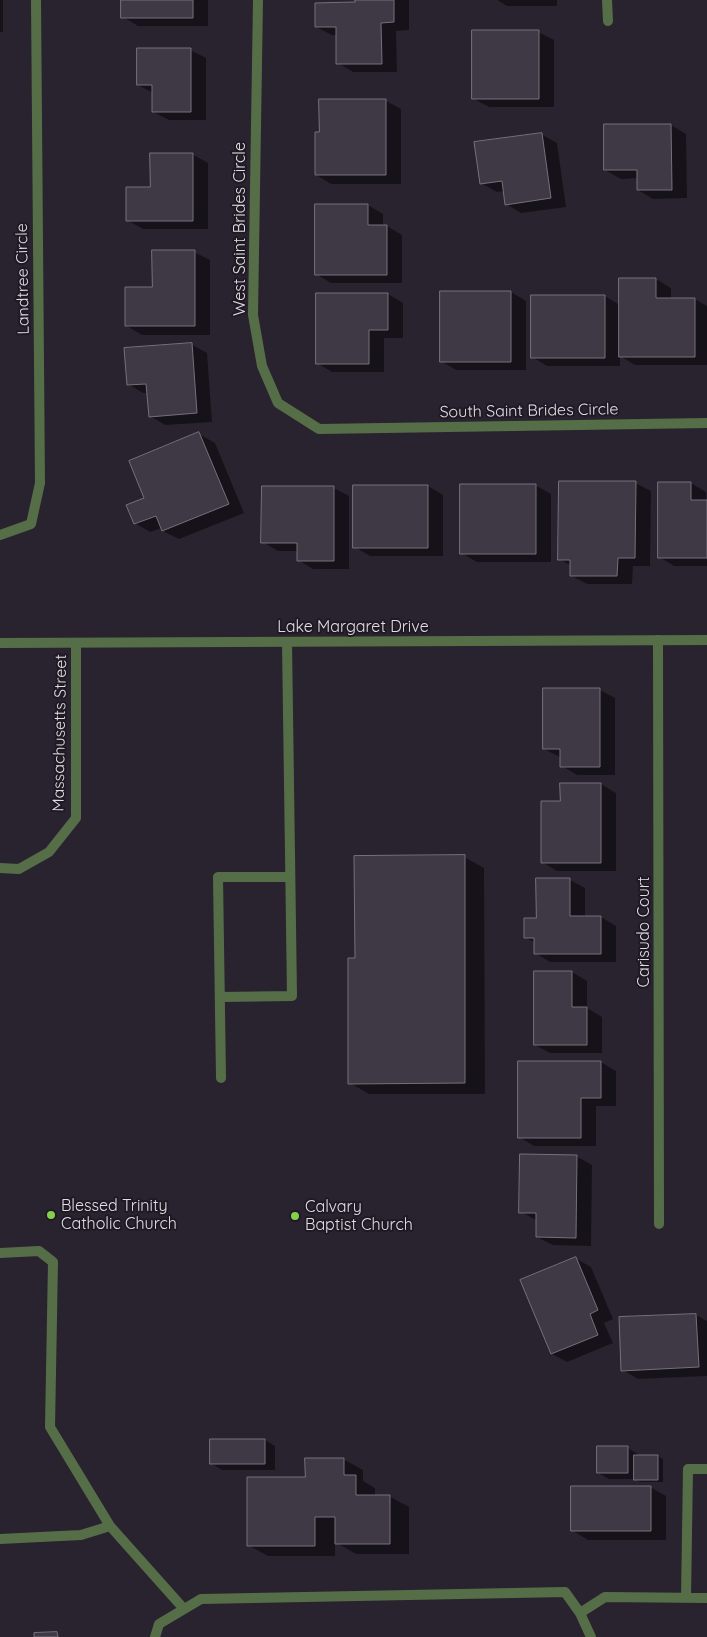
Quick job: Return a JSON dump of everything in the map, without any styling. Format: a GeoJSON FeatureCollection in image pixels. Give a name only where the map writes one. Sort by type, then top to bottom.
{"type":"FeatureCollection","features":[{"type":"Feature","properties":{"kind":"street","name":"Landtree Circle"},"geometry":{"type":"LineString","coordinates":[[0,534],[31,524],[40,482],[36,0]]}},
{"type":"Feature","properties":{"kind":"street","name":"West Saint Brides Circle"},"geometry":{"type":"LineString","coordinates":[[258,0],[253,315],[262,366],[278,404],[319,428],[351,428]]}},
{"type":"Feature","properties":{"kind":"street"},"geometry":{"type":"LineString","coordinates":[[608,0],[608,22]]}},
{"type":"Feature","properties":{"kind":"street","name":"South Saint Brides Circle"},"geometry":{"type":"LineString","coordinates":[[351,428],[707,423]]}},
{"type":"Feature","properties":{"kind":"street","name":"Carisudo Court"},"geometry":{"type":"LineString","coordinates":[[658,640],[659,1224]]}},
{"type":"Feature","properties":{"kind":"street","name":"Lake Margaret Drive"},"geometry":{"type":"LineString","coordinates":[[0,643],[707,640]]}},
{"type":"Feature","properties":{"kind":"street"},"geometry":{"type":"LineString","coordinates":[[220,997],[292,996],[287,642]]}},
{"type":"Feature","properties":{"kind":"street","name":"Massachusetts Street"},"geometry":{"type":"LineString","coordinates":[[0,868],[19,869],[48,852],[76,818],[76,643]]}},
{"type":"Feature","properties":{"kind":"street"},"geometry":{"type":"LineString","coordinates":[[221,1078],[218,877],[290,878]]}},
{"type":"Feature","properties":{"kind":"street"},"geometry":{"type":"LineString","coordinates":[[0,1253],[39,1251],[53,1262],[50,1427],[110,1526],[184,1609]]}},
{"type":"Feature","properties":{"kind":"street"},"geometry":{"type":"LineString","coordinates":[[686,1598],[688,1469],[707,1468]]}},
{"type":"Feature","properties":{"kind":"street"},"geometry":{"type":"LineString","coordinates":[[0,1539],[81,1535],[110,1526]]}},
{"type":"Feature","properties":{"kind":"street"},"geometry":{"type":"LineString","coordinates":[[155,1637],[159,1624],[201,1599],[565,1592],[580,1613],[591,1637]]}},
{"type":"Feature","properties":{"kind":"street"},"geometry":{"type":"LineString","coordinates":[[580,1613],[605,1597],[707,1598]]}},
{"type":"Feature","properties":{"kind":"building"},"geometry":{"type":"Polygon","coordinates":[[[121,0],[193,0],[193,18],[121,18],[121,0]]]}},
{"type":"Feature","properties":{"kind":"building"},"geometry":{"type":"Polygon","coordinates":[[[355,0],[394,0],[394,22],[381,23],[382,64],[336,64],[336,27],[315,27],[315,3],[355,2],[355,0]]]}},
{"type":"Feature","properties":{"kind":"building"},"geometry":{"type":"Polygon","coordinates":[[[472,30],[539,30],[539,99],[472,99],[472,30]]]}},
{"type":"Feature","properties":{"kind":"building"},"geometry":{"type":"Polygon","coordinates":[[[137,48],[191,48],[191,112],[152,112],[152,85],[137,85],[137,48]]]}},
{"type":"Feature","properties":{"kind":"building"},"geometry":{"type":"Polygon","coordinates":[[[319,99],[386,99],[386,175],[315,175],[315,132],[319,132],[319,99]]]}},
{"type":"Feature","properties":{"kind":"building"},"geometry":{"type":"Polygon","coordinates":[[[604,124],[671,124],[672,190],[637,190],[637,170],[604,170],[604,124]]]}},
{"type":"Feature","properties":{"kind":"building"},"geometry":{"type":"Polygon","coordinates":[[[542,133],[551,198],[505,205],[502,181],[480,184],[474,142],[542,133]]]}},
{"type":"Feature","properties":{"kind":"building"},"geometry":{"type":"Polygon","coordinates":[[[150,153],[193,153],[193,221],[126,221],[126,187],[150,187],[150,153]]]}},
{"type":"Feature","properties":{"kind":"building"},"geometry":{"type":"Polygon","coordinates":[[[315,204],[368,204],[368,225],[387,225],[387,275],[315,275],[315,204]]]}},
{"type":"Feature","properties":{"kind":"building"},"geometry":{"type":"Polygon","coordinates":[[[152,250],[195,250],[195,326],[125,326],[125,287],[152,287],[152,250]]]}},
{"type":"Feature","properties":{"kind":"building"},"geometry":{"type":"Polygon","coordinates":[[[619,278],[656,278],[656,298],[695,298],[695,357],[619,357],[619,278]]]}},
{"type":"Feature","properties":{"kind":"building"},"geometry":{"type":"Polygon","coordinates":[[[440,291],[511,291],[511,362],[440,362],[440,291]]]}},
{"type":"Feature","properties":{"kind":"building"},"geometry":{"type":"Polygon","coordinates":[[[316,293],[388,293],[388,330],[369,330],[369,364],[316,364],[316,293]]]}},
{"type":"Feature","properties":{"kind":"building"},"geometry":{"type":"Polygon","coordinates":[[[531,295],[605,295],[605,358],[531,358],[531,295]]]}},
{"type":"Feature","properties":{"kind":"building"},"geometry":{"type":"Polygon","coordinates":[[[192,343],[197,413],[149,417],[146,384],[127,385],[124,348],[192,343]]]}},
{"type":"Feature","properties":{"kind":"building"},"geometry":{"type":"Polygon","coordinates":[[[199,432],[229,504],[162,531],[156,516],[134,524],[126,505],[144,498],[129,461],[199,432]]]}},
{"type":"Feature","properties":{"kind":"building"},"geometry":{"type":"Polygon","coordinates":[[[559,481],[636,481],[635,558],[618,558],[617,576],[570,576],[570,560],[558,560],[559,481]]]}},
{"type":"Feature","properties":{"kind":"building"},"geometry":{"type":"Polygon","coordinates":[[[658,482],[691,482],[691,500],[707,500],[707,558],[658,558],[658,482]]]}},
{"type":"Feature","properties":{"kind":"building"},"geometry":{"type":"Polygon","coordinates":[[[460,484],[536,484],[536,554],[460,554],[460,484]]]}},
{"type":"Feature","properties":{"kind":"building"},"geometry":{"type":"Polygon","coordinates":[[[353,485],[428,485],[428,548],[353,548],[353,485]]]}},
{"type":"Feature","properties":{"kind":"building"},"geometry":{"type":"Polygon","coordinates":[[[262,486],[334,486],[334,561],[297,561],[297,543],[261,543],[262,486]]]}},
{"type":"Feature","properties":{"kind":"building"},"geometry":{"type":"Polygon","coordinates":[[[543,688],[600,688],[600,767],[560,767],[560,749],[543,749],[543,688]]]}},
{"type":"Feature","properties":{"kind":"building"},"geometry":{"type":"Polygon","coordinates":[[[560,783],[601,783],[601,863],[541,863],[541,801],[560,801],[560,783]]]}},
{"type":"Feature","properties":{"kind":"building"},"geometry":{"type":"Polygon","coordinates":[[[465,855],[465,1083],[348,1084],[348,958],[355,958],[354,856],[465,855]]]}},
{"type":"Feature","properties":{"kind":"building"},"geometry":{"type":"Polygon","coordinates":[[[536,878],[570,878],[570,916],[601,916],[601,954],[534,954],[534,938],[524,938],[524,918],[536,918],[536,878]]]}},
{"type":"Feature","properties":{"kind":"building"},"geometry":{"type":"Polygon","coordinates":[[[534,971],[572,971],[572,1007],[587,1007],[587,1045],[534,1045],[534,971]]]}},
{"type":"Feature","properties":{"kind":"building"},"geometry":{"type":"Polygon","coordinates":[[[518,1061],[601,1061],[601,1098],[581,1098],[581,1138],[518,1138],[518,1061]]]}},
{"type":"Feature","properties":{"kind":"building"},"geometry":{"type":"Polygon","coordinates":[[[520,1154],[577,1155],[576,1238],[536,1237],[536,1213],[519,1213],[520,1154]]]}},
{"type":"Feature","properties":{"kind":"building"},"geometry":{"type":"Polygon","coordinates":[[[576,1257],[598,1310],[590,1314],[598,1335],[551,1354],[520,1280],[576,1257]]]}},
{"type":"Feature","properties":{"kind":"building"},"geometry":{"type":"Polygon","coordinates":[[[696,1314],[699,1367],[621,1371],[619,1317],[696,1314]]]}},
{"type":"Feature","properties":{"kind":"building"},"geometry":{"type":"Polygon","coordinates":[[[210,1439],[265,1439],[265,1464],[210,1464],[210,1439]]]}},
{"type":"Feature","properties":{"kind":"building"},"geometry":{"type":"Polygon","coordinates":[[[597,1446],[628,1446],[628,1473],[597,1473],[597,1446]]]}},
{"type":"Feature","properties":{"kind":"building"},"geometry":{"type":"Polygon","coordinates":[[[634,1455],[658,1455],[658,1480],[634,1480],[634,1455]]]}},
{"type":"Feature","properties":{"kind":"building"},"geometry":{"type":"Polygon","coordinates":[[[305,1458],[344,1458],[344,1475],[356,1475],[356,1495],[390,1495],[390,1544],[335,1544],[335,1517],[315,1517],[315,1546],[247,1546],[247,1477],[305,1477],[305,1458]]]}},
{"type":"Feature","properties":{"kind":"building"},"geometry":{"type":"Polygon","coordinates":[[[571,1486],[651,1486],[651,1531],[571,1531],[571,1486]]]}},
{"type":"Feature","properties":{"kind":"building"},"geometry":{"type":"Polygon","coordinates":[[[57,1632],[58,1637],[34,1637],[34,1633],[57,1632]]]}},
{"type":"Feature","properties":{"kind":"place","name":"Blessed Trinity Catholic Church"},"geometry":{"type":"Point","coordinates":[51,1215]}},
{"type":"Feature","properties":{"kind":"place","name":"Calvary Baptist Church"},"geometry":{"type":"Point","coordinates":[295,1216]}}]}
